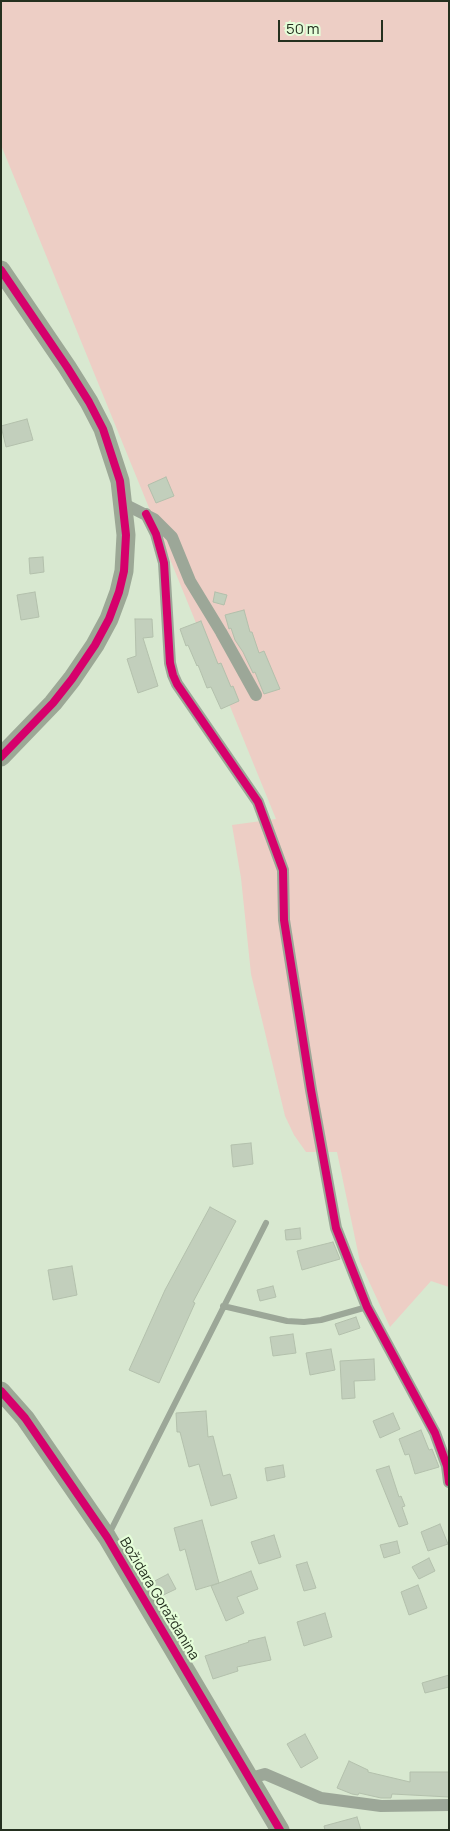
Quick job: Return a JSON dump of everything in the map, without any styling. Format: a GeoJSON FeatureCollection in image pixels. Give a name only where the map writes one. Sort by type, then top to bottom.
{"type":"FeatureCollection","features":[{"type":"Feature","properties":{"kind":"main road"},"geometry":{"type":"LineString","coordinates":[[1,270],[89,402],[103,429],[120,481],[126,535],[124,571],[119,592],[109,619],[95,645],[53,703],[1,757]]}},
{"type":"Feature","properties":{"kind":"main road","name":"Božidara Goraždanina"},"geometry":{"type":"LineString","coordinates":[[1,1391],[30,1426],[107,1537],[280,1830]]}},
{"type":"Feature","properties":{"kind":"street"},"geometry":{"type":"LineString","coordinates":[[124,504],[146,514],[159,523],[172,537],[190,581],[221,632],[256,696]]}},
{"type":"Feature","properties":{"kind":"street"},"geometry":{"type":"LineString","coordinates":[[146,514],[156,534],[164,563],[170,663],[173,675],[177,684],[258,802],[284,870],[286,930],[311,1090],[336,1228],[367,1307],[435,1433],[448,1478]]}},
{"type":"Feature","properties":{"kind":"street"},"geometry":{"type":"LineString","coordinates":[[251,1778],[265,1774],[321,1798],[372,1805],[449,1805]]}},
{"type":"Feature","properties":{"kind":"lane"},"geometry":{"type":"LineString","coordinates":[[107,1537],[266,1223]]}},
{"type":"Feature","properties":{"kind":"lane"},"geometry":{"type":"LineString","coordinates":[[223,1306],[287,1321],[304,1322],[321,1320],[367,1307]]}},
{"type":"Feature","properties":{"kind":"shaded area"},"geometry":{"type":"Polygon","coordinates":[[[1,1],[449,1],[449,1287],[431,1281],[390,1327],[360,1262],[337,1152],[306,1152],[294,1135],[285,1116],[251,974],[241,878],[232,825],[276,819],[1,145],[1,1]]]}},
{"type":"Feature","properties":{"kind":"building"},"geometry":{"type":"Polygon","coordinates":[[[27,419],[33,440],[6,447],[1,426],[27,419]]]}},
{"type":"Feature","properties":{"kind":"building"},"geometry":{"type":"Polygon","coordinates":[[[166,477],[174,496],[156,503],[148,485],[166,477]]]}},
{"type":"Feature","properties":{"kind":"building"},"geometry":{"type":"Polygon","coordinates":[[[43,557],[44,572],[30,574],[29,558],[43,557]]]}},
{"type":"Feature","properties":{"kind":"building"},"geometry":{"type":"Polygon","coordinates":[[[35,592],[39,617],[21,620],[17,595],[35,592]]]}},
{"type":"Feature","properties":{"kind":"building"},"geometry":{"type":"Polygon","coordinates":[[[215,592],[227,595],[224,605],[213,602],[215,592]]]}},
{"type":"Feature","properties":{"kind":"building"},"geometry":{"type":"Polygon","coordinates":[[[244,610],[250,632],[252,632],[259,653],[264,651],[280,689],[264,694],[255,672],[253,673],[235,640],[231,628],[229,629],[225,615],[244,610]]]}},
{"type":"Feature","properties":{"kind":"building"},"geometry":{"type":"Polygon","coordinates":[[[135,619],[152,619],[153,637],[143,638],[158,686],[138,693],[127,659],[136,656],[135,619]]]}},
{"type":"Feature","properties":{"kind":"building"},"geometry":{"type":"Polygon","coordinates":[[[201,621],[218,664],[221,663],[239,701],[221,709],[211,687],[207,688],[188,645],[186,646],[180,629],[201,621]]]}},
{"type":"Feature","properties":{"kind":"building"},"geometry":{"type":"Polygon","coordinates":[[[251,1143],[253,1164],[233,1167],[231,1145],[251,1143]]]}},
{"type":"Feature","properties":{"kind":"building"},"geometry":{"type":"Polygon","coordinates":[[[210,1207],[236,1221],[193,1302],[195,1303],[159,1383],[129,1370],[165,1290],[210,1207]]]}},
{"type":"Feature","properties":{"kind":"building"},"geometry":{"type":"Polygon","coordinates":[[[300,1228],[301,1239],[286,1240],[285,1230],[300,1228]]]}},
{"type":"Feature","properties":{"kind":"building"},"geometry":{"type":"Polygon","coordinates":[[[333,1242],[340,1259],[302,1270],[297,1251],[333,1242]]]}},
{"type":"Feature","properties":{"kind":"building"},"geometry":{"type":"Polygon","coordinates":[[[72,1266],[77,1295],[53,1300],[48,1270],[72,1266]]]}},
{"type":"Feature","properties":{"kind":"building"},"geometry":{"type":"Polygon","coordinates":[[[273,1286],[276,1297],[260,1301],[257,1290],[273,1286]]]}},
{"type":"Feature","properties":{"kind":"building"},"geometry":{"type":"Polygon","coordinates":[[[356,1317],[360,1328],[339,1335],[335,1324],[356,1317]]]}},
{"type":"Feature","properties":{"kind":"building"},"geometry":{"type":"Polygon","coordinates":[[[293,1334],[296,1353],[273,1356],[270,1337],[293,1334]]]}},
{"type":"Feature","properties":{"kind":"building"},"geometry":{"type":"Polygon","coordinates":[[[331,1349],[335,1370],[310,1375],[306,1353],[331,1349]]]}},
{"type":"Feature","properties":{"kind":"building"},"geometry":{"type":"Polygon","coordinates":[[[374,1359],[375,1380],[354,1381],[355,1398],[342,1399],[340,1361],[374,1359]]]}},
{"type":"Feature","properties":{"kind":"building"},"geometry":{"type":"Polygon","coordinates":[[[206,1411],[208,1437],[213,1436],[223,1476],[230,1474],[237,1498],[211,1506],[199,1464],[189,1467],[180,1432],[177,1432],[176,1413],[206,1411]]]}},
{"type":"Feature","properties":{"kind":"building"},"geometry":{"type":"Polygon","coordinates":[[[393,1413],[400,1429],[380,1438],[373,1421],[393,1413]]]}},
{"type":"Feature","properties":{"kind":"building"},"geometry":{"type":"Polygon","coordinates":[[[421,1430],[429,1450],[432,1449],[439,1467],[415,1474],[409,1454],[405,1455],[399,1439],[421,1430]]]}},
{"type":"Feature","properties":{"kind":"building"},"geometry":{"type":"Polygon","coordinates":[[[283,1465],[285,1477],[267,1481],[265,1468],[283,1465]]]}},
{"type":"Feature","properties":{"kind":"building"},"geometry":{"type":"Polygon","coordinates":[[[389,1466],[399,1497],[401,1496],[405,1506],[402,1507],[408,1524],[399,1527],[376,1470],[389,1466]]]}},
{"type":"Feature","properties":{"kind":"building"},"geometry":{"type":"Polygon","coordinates":[[[202,1520],[219,1583],[196,1590],[185,1549],[180,1551],[174,1528],[202,1520]]]}},
{"type":"Feature","properties":{"kind":"building"},"geometry":{"type":"Polygon","coordinates":[[[440,1524],[448,1544],[428,1551],[421,1532],[440,1524]]]}},
{"type":"Feature","properties":{"kind":"building"},"geometry":{"type":"Polygon","coordinates":[[[274,1535],[281,1557],[259,1564],[251,1542],[274,1535]]]}},
{"type":"Feature","properties":{"kind":"building"},"geometry":{"type":"Polygon","coordinates":[[[397,1541],[400,1553],[384,1558],[380,1545],[397,1541]]]}},
{"type":"Feature","properties":{"kind":"building"},"geometry":{"type":"Polygon","coordinates":[[[429,1558],[435,1571],[419,1579],[412,1567],[429,1558]]]}},
{"type":"Feature","properties":{"kind":"building"},"geometry":{"type":"Polygon","coordinates":[[[307,1562],[316,1588],[304,1591],[296,1565],[307,1562]]]}},
{"type":"Feature","properties":{"kind":"building"},"geometry":{"type":"Polygon","coordinates":[[[251,1571],[258,1589],[237,1597],[244,1613],[226,1621],[211,1586],[251,1571]]]}},
{"type":"Feature","properties":{"kind":"building"},"geometry":{"type":"Polygon","coordinates":[[[168,1574],[176,1589],[157,1598],[149,1584],[168,1574]]]}},
{"type":"Feature","properties":{"kind":"building"},"geometry":{"type":"Polygon","coordinates":[[[418,1585],[427,1608],[409,1615],[401,1592],[418,1585]]]}},
{"type":"Feature","properties":{"kind":"building"},"geometry":{"type":"Polygon","coordinates":[[[325,1613],[332,1637],[304,1646],[297,1622],[325,1613]]]}},
{"type":"Feature","properties":{"kind":"building"},"geometry":{"type":"Polygon","coordinates":[[[265,1637],[271,1660],[237,1667],[238,1671],[213,1679],[205,1656],[265,1637]]]}},
{"type":"Feature","properties":{"kind":"building"},"geometry":{"type":"Polygon","coordinates":[[[449,1675],[449,1687],[425,1693],[422,1683],[449,1675]]]}},
{"type":"Feature","properties":{"kind":"building"},"geometry":{"type":"Polygon","coordinates":[[[305,1734],[318,1758],[301,1768],[287,1744],[305,1734]]]}},
{"type":"Feature","properties":{"kind":"building"},"geometry":{"type":"Polygon","coordinates":[[[349,1761],[368,1770],[368,1772],[410,1782],[410,1772],[449,1772],[449,1797],[392,1794],[391,1798],[381,1798],[359,1793],[358,1795],[352,1794],[337,1788],[349,1761]]]}},
{"type":"Feature","properties":{"kind":"building"},"geometry":{"type":"Polygon","coordinates":[[[357,1817],[361,1830],[325,1830],[324,1826],[357,1817]]]}},
{"type":"Feature","properties":{"kind":"cycle path"},"geometry":{"type":"LineString","coordinates":[[1,270],[67,367],[103,429],[120,481],[126,535],[124,571],[119,592],[109,619],[95,645],[53,703],[1,757]]}},
{"type":"Feature","properties":{"kind":"cycle path"},"geometry":{"type":"LineString","coordinates":[[146,514],[156,534],[164,563],[170,663],[173,675],[177,684],[258,802],[283,870],[284,920],[311,1090],[336,1228],[367,1307],[435,1433],[447,1466],[449,1482]]}},
{"type":"Feature","properties":{"kind":"cycle path"},"geometry":{"type":"LineString","coordinates":[[1,1391],[25,1418],[107,1537],[280,1830]]}}]}
